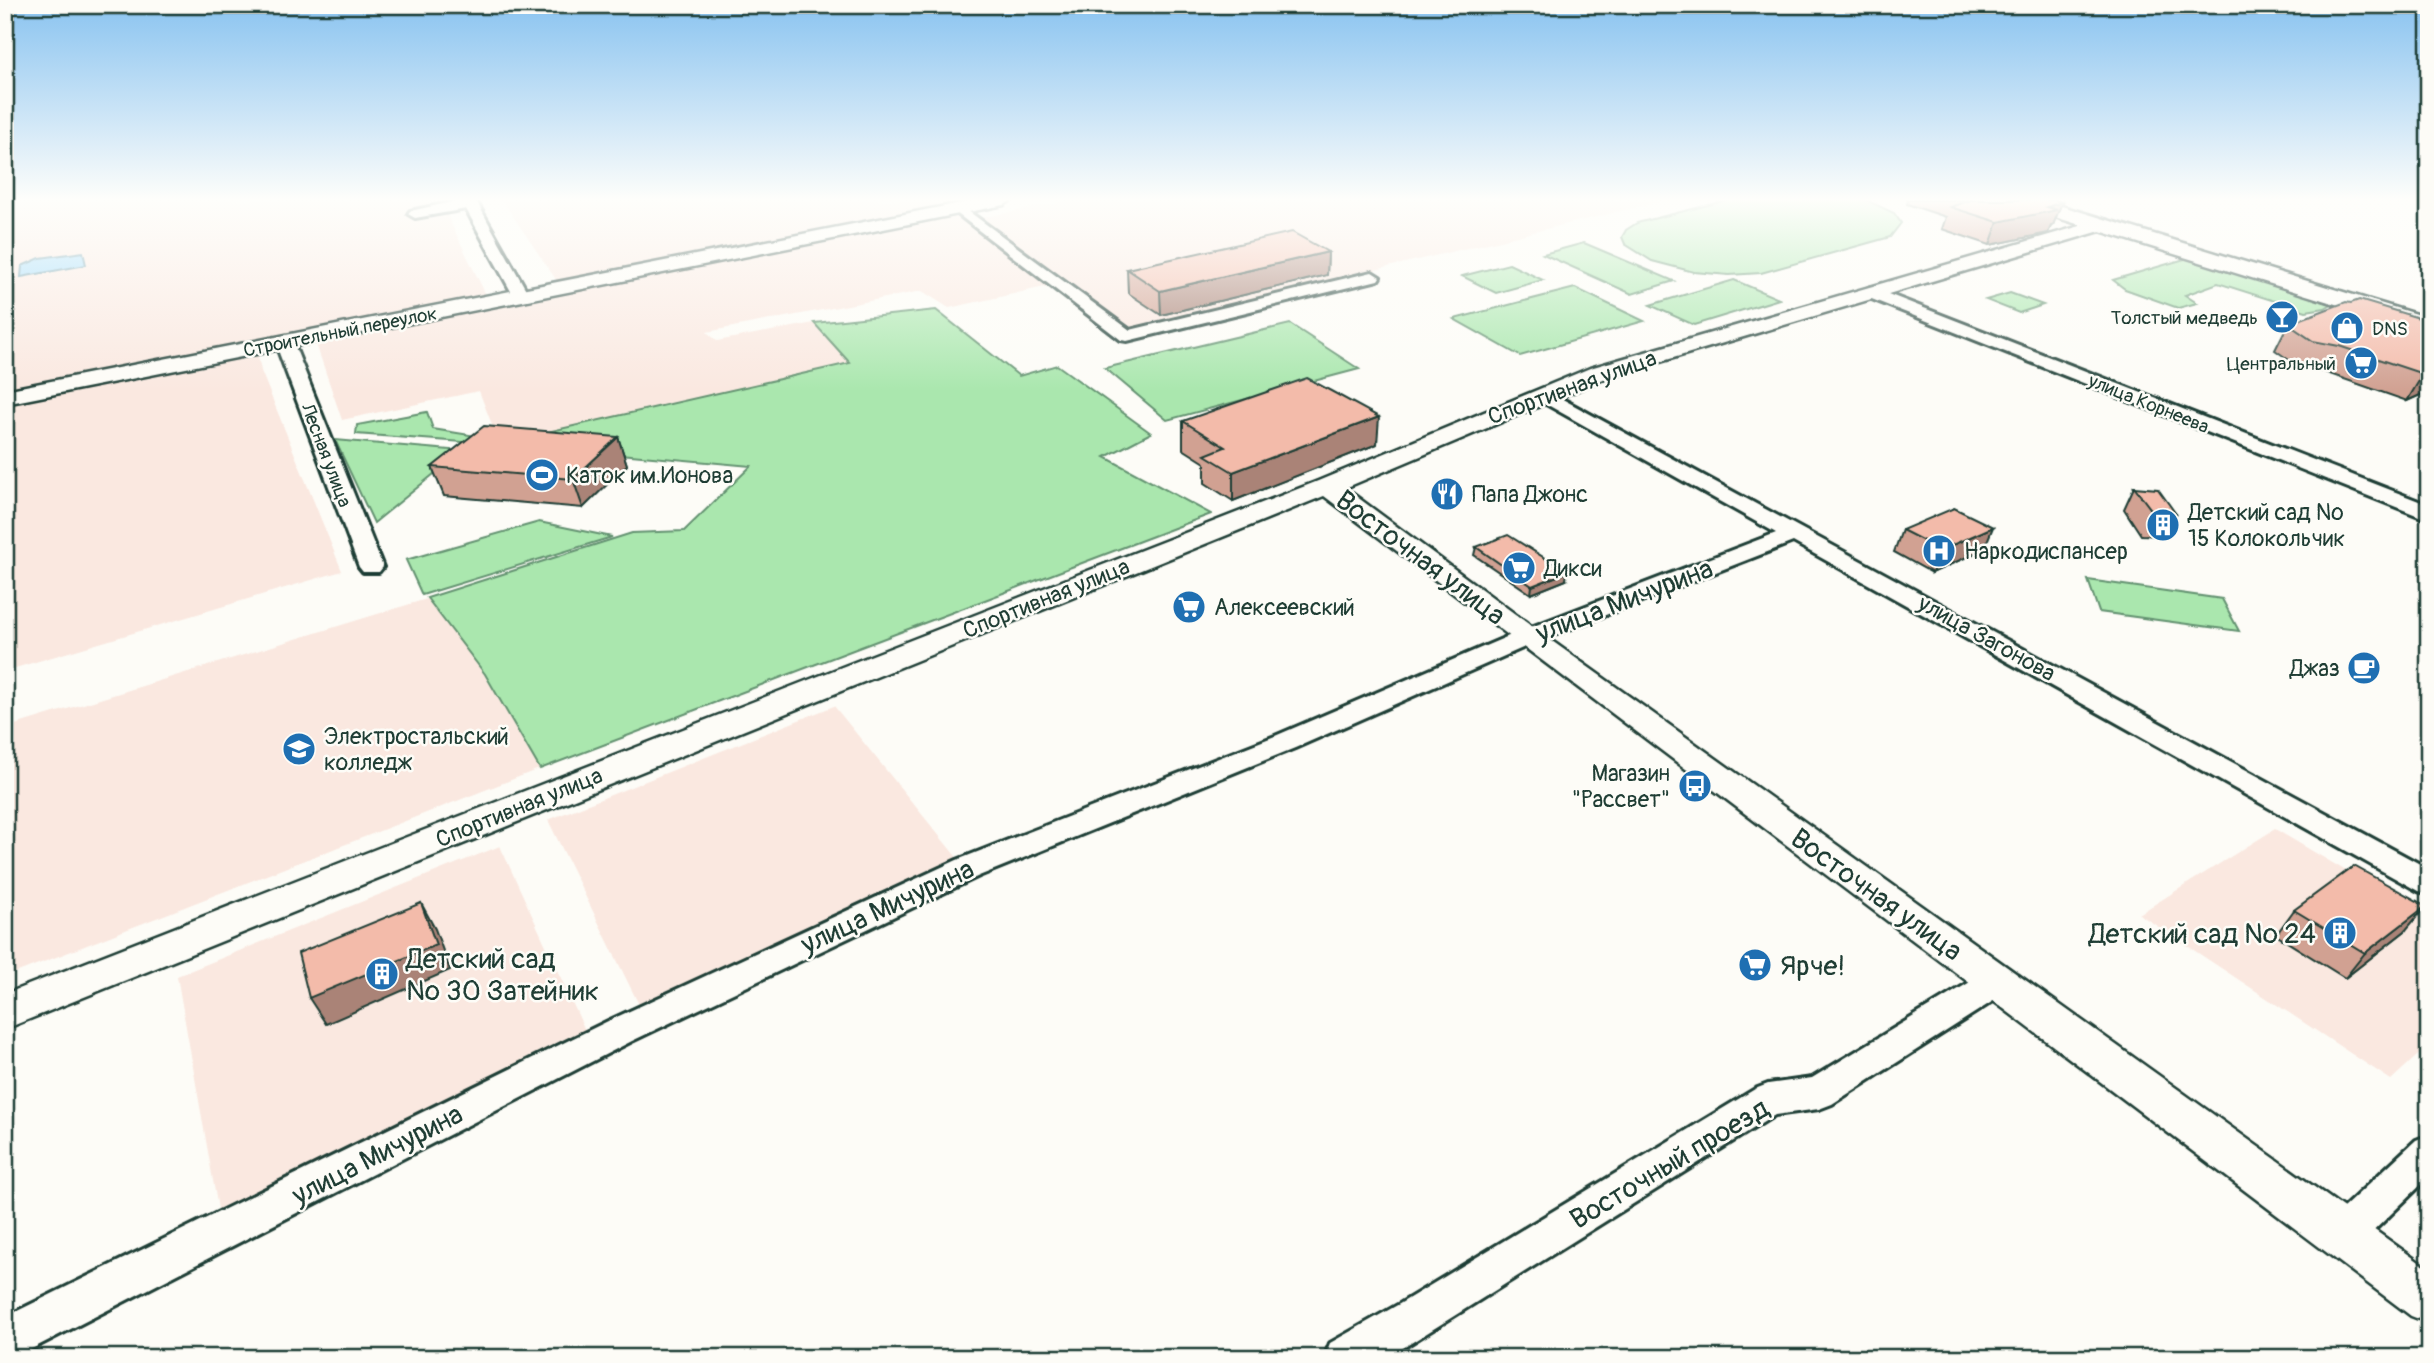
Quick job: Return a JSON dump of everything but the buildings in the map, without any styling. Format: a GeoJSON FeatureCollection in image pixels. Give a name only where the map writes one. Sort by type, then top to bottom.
{"type":"FeatureCollection","features":[{"type":"Feature","properties":{"kind":"main road"},"geometry":{"type":"LineString","coordinates":[[2226,264],[2429,326]]}},
{"type":"Feature","properties":{"kind":"street"},"geometry":{"type":"LineString","coordinates":[[504,264],[521,295]]}},
{"type":"Feature","properties":{"kind":"street","name":"Строительный переулок"},"geometry":{"type":"LineString","coordinates":[[5,397],[681,264]]}},
{"type":"Feature","properties":{"kind":"street"},"geometry":{"type":"LineString","coordinates":[[1031,264],[1126,336],[1372,277]]}},
{"type":"Feature","properties":{"kind":"street","name":"Спортивная улица"},"geometry":{"type":"LineString","coordinates":[[5,1012],[1327,486],[1609,370],[1968,264]]}},
{"type":"Feature","properties":{"kind":"street","name":"улица Корнеева"},"geometry":{"type":"LineString","coordinates":[[1870,292],[2429,513]]}},
{"type":"Feature","properties":{"kind":"street","name":"Лесная улица"},"geometry":{"type":"LineString","coordinates":[[284,342],[370,567]]}},
{"type":"Feature","properties":{"kind":"street","name":"улица Загонова"},"geometry":{"type":"LineString","coordinates":[[1544,396],[2429,883]]}},
{"type":"Feature","properties":{"kind":"street","name":"Восточная улица"},"geometry":{"type":"LineString","coordinates":[[1327,486],[1527,637],[2429,1299]]}},
{"type":"Feature","properties":{"kind":"street","name":"улица Мичурина"},"geometry":{"type":"LineString","coordinates":[[5,1340],[620,1031],[968,867],[1285,743],[1527,637],[1796,533]]}},
{"type":"Feature","properties":{"kind":"street","name":"Восточный проезд"},"geometry":{"type":"LineString","coordinates":[[1345,1358],[1423,1313],[1768,1100],[1819,1093],[1997,982]]}},
{"type":"Feature","properties":{"kind":"street"},"geometry":{"type":"LineString","coordinates":[[2342,1235],[2429,1152]]}},
{"type":"Feature","properties":{"kind":"shaded area"},"geometry":{"type":"Polygon","coordinates":[[[5,264],[471,264],[487,297],[5,389],[5,264]]]}},
{"type":"Feature","properties":{"kind":"shaded area"},"geometry":{"type":"Polygon","coordinates":[[[545,264],[647,264],[557,281],[545,264]]]}},
{"type":"Feature","properties":{"kind":"shaded area"},"geometry":{"type":"Polygon","coordinates":[[[714,264],[1025,264],[1054,285],[949,308],[922,291],[707,332],[717,341],[814,323],[851,363],[499,443],[479,391],[342,420],[316,344],[714,264]]]}},
{"type":"Feature","properties":{"kind":"shaded area"},"geometry":{"type":"Polygon","coordinates":[[[1041,264],[1402,264],[1130,329],[1041,264]]]}},
{"type":"Feature","properties":{"kind":"shaded area"},"geometry":{"type":"Polygon","coordinates":[[[258,355],[261,371],[342,571],[5,671],[5,402],[258,355]]]}},
{"type":"Feature","properties":{"kind":"shaded area","name":"Электростальский колледж"},"geometry":{"type":"Polygon","coordinates":[[[626,538],[734,693],[5,977],[5,728],[626,538]]]}},
{"type":"Feature","properties":{"kind":"shaded area"},"geometry":{"type":"Polygon","coordinates":[[[834,706],[963,865],[645,1017],[548,820],[834,706]]]}},
{"type":"Feature","properties":{"kind":"shaded area"},"geometry":{"type":"Polygon","coordinates":[[[2275,829],[2429,920],[2429,1045],[2391,1080],[2139,914],[2275,829]]]}},
{"type":"Feature","properties":{"kind":"shaded area"},"geometry":{"type":"Polygon","coordinates":[[[500,846],[590,1041],[220,1220],[177,976],[500,846]]]}},
{"type":"Feature","properties":{"kind":"green space"},"geometry":{"type":"Polygon","coordinates":[[[1509,264],[1543,280],[1496,293],[1462,276],[1509,264]]]}},
{"type":"Feature","properties":{"kind":"green space"},"geometry":{"type":"Polygon","coordinates":[[[1564,264],[1633,264],[1674,281],[1632,294],[1564,264]]]}},
{"type":"Feature","properties":{"kind":"green space"},"geometry":{"type":"Polygon","coordinates":[[[1662,264],[1795,264],[1761,273],[1729,275],[1694,272],[1662,264]]]}},
{"type":"Feature","properties":{"kind":"green space"},"geometry":{"type":"Polygon","coordinates":[[[2169,264],[2206,264],[2333,303],[2325,308],[2306,311],[2218,283],[2185,295],[2197,303],[2178,308],[2125,289],[2113,280],[2169,264]]]}},
{"type":"Feature","properties":{"kind":"green space"},"geometry":{"type":"Polygon","coordinates":[[[1734,280],[1779,299],[1694,325],[1650,305],[1734,280]]]}},
{"type":"Feature","properties":{"kind":"green space"},"geometry":{"type":"Polygon","coordinates":[[[1575,288],[1644,321],[1520,356],[1454,319],[1575,288]]]}},
{"type":"Feature","properties":{"kind":"green space"},"geometry":{"type":"Polygon","coordinates":[[[2010,293],[2043,305],[2019,313],[1986,300],[2010,293]]]}},
{"type":"Feature","properties":{"kind":"green space"},"geometry":{"type":"Polygon","coordinates":[[[936,310],[1019,376],[1057,365],[1151,433],[1105,457],[1211,514],[540,769],[485,674],[427,598],[632,533],[684,531],[751,466],[499,443],[850,363],[814,323],[936,310]]]}},
{"type":"Feature","properties":{"kind":"green space"},"geometry":{"type":"Polygon","coordinates":[[[1290,324],[1359,369],[1167,420],[1105,368],[1290,324]]]}},
{"type":"Feature","properties":{"kind":"green space"},"geometry":{"type":"Polygon","coordinates":[[[427,412],[433,429],[476,436],[476,443],[356,434],[357,425],[427,412]]]}},
{"type":"Feature","properties":{"kind":"green space"},"geometry":{"type":"Polygon","coordinates":[[[335,440],[462,451],[374,523],[335,440]]]}},
{"type":"Feature","properties":{"kind":"green space"},"geometry":{"type":"Polygon","coordinates":[[[539,522],[612,537],[422,595],[406,560],[539,522]]]}},
{"type":"Feature","properties":{"kind":"green space"},"geometry":{"type":"Polygon","coordinates":[[[2088,580],[2222,599],[2239,631],[2099,612],[2088,580]]]}},
{"type":"Feature","properties":{"kind":"water"},"geometry":{"type":"Polygon","coordinates":[[[27,264],[86,265],[21,277],[22,266],[27,264]]]}},
{"type":"Feature","properties":{"kind":"place","name":"Толстый медведь"},"geometry":{"type":"Point","coordinates":[2282,317]}},
{"type":"Feature","properties":{"kind":"place","name":"DNS"},"geometry":{"type":"Point","coordinates":[2347,328]}},
{"type":"Feature","properties":{"kind":"place","name":"Центральный"},"geometry":{"type":"Point","coordinates":[2361,363]}},
{"type":"Feature","properties":{"kind":"place","name":"Каток им.Ионова"},"geometry":{"type":"Point","coordinates":[542,475]}},
{"type":"Feature","properties":{"kind":"place","name":"Папа Джонс"},"geometry":{"type":"Point","coordinates":[1447,494]}},
{"type":"Feature","properties":{"kind":"place","name":"Детский сад № 15 Колокольчик"},"geometry":{"type":"Point","coordinates":[2163,525]}},
{"type":"Feature","properties":{"kind":"place","name":"Наркодиспансер"},"geometry":{"type":"Point","coordinates":[1939,551]}},
{"type":"Feature","properties":{"kind":"place","name":"Дикси"},"geometry":{"type":"Point","coordinates":[1519,568]}},
{"type":"Feature","properties":{"kind":"place","name":"Алексеевский"},"geometry":{"type":"Point","coordinates":[1189,607]}},
{"type":"Feature","properties":{"kind":"place","name":"Джаз"},"geometry":{"type":"Point","coordinates":[2364,668]}},
{"type":"Feature","properties":{"kind":"place","name":"Электростальский колледж"},"geometry":{"type":"Point","coordinates":[299,749]}},
{"type":"Feature","properties":{"kind":"place","name":"Магазин \"Рассвет\""},"geometry":{"type":"Point","coordinates":[1695,786]}},
{"type":"Feature","properties":{"kind":"place","name":"Детский сад № 24"},"geometry":{"type":"Point","coordinates":[2340,933]}},
{"type":"Feature","properties":{"kind":"place","name":"Ярче!"},"geometry":{"type":"Point","coordinates":[1755,965]}},
{"type":"Feature","properties":{"kind":"place","name":"Детский сад № 30 Затейник"},"geometry":{"type":"Point","coordinates":[382,974]}}]}
